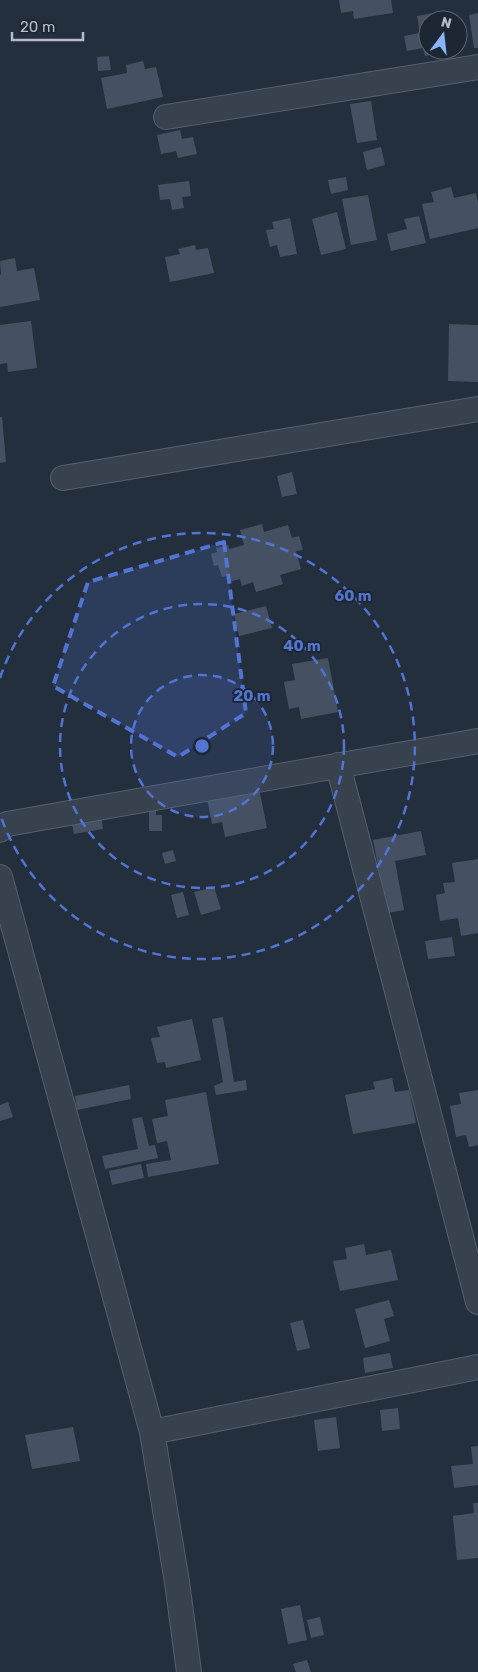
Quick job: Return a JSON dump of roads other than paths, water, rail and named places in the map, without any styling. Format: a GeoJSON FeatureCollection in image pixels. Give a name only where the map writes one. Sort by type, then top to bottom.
{"type":"FeatureCollection","features":[{"type":"Feature","properties":{"kind":"street"},"geometry":{"type":"LineString","coordinates":[[166,117],[478,67]]}},
{"type":"Feature","properties":{"kind":"street"},"geometry":{"type":"LineString","coordinates":[[63,478],[478,409]]}},
{"type":"Feature","properties":{"kind":"street"},"geometry":{"type":"LineString","coordinates":[[0,830],[7,824],[478,740]]}},
{"type":"Feature","properties":{"kind":"street"},"geometry":{"type":"LineString","coordinates":[[338,765],[478,1302]]}},
{"type":"Feature","properties":{"kind":"street"},"geometry":{"type":"LineString","coordinates":[[0,877],[152,1432],[177,1582],[189,1672]]}},
{"type":"Feature","properties":{"kind":"street"},"geometry":{"type":"LineString","coordinates":[[152,1432],[478,1367]]}}]}
